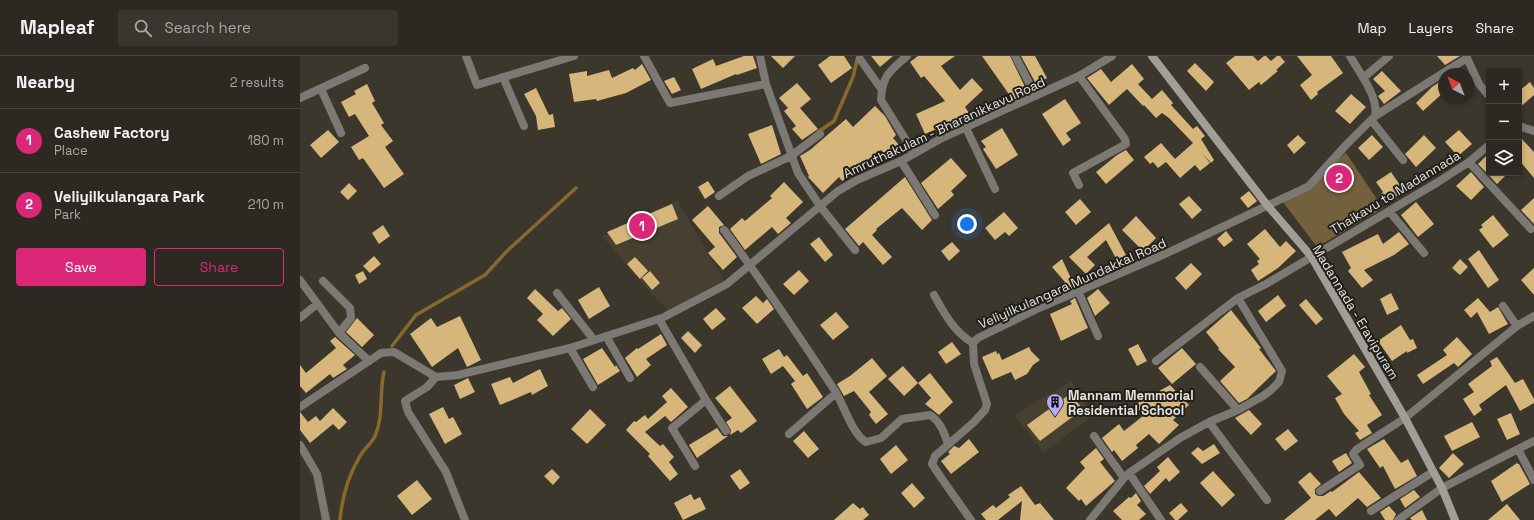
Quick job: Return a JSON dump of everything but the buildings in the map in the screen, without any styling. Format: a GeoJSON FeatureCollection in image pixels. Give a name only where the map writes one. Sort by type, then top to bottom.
{"type":"FeatureCollection","features":[{"type":"Feature","properties":{"kind":"main road","name":"Madannada - Eravipuram"},"geometry":{"type":"LineString","coordinates":[[1152,56],[1268,205],[1311,256],[1405,418],[1442,488],[1455,520]]}},
{"type":"Feature","properties":{"kind":"street"},"geometry":{"type":"LineString","coordinates":[[466,56],[477,85],[574,56]]}},
{"type":"Feature","properties":{"kind":"street"},"geometry":{"type":"LineString","coordinates":[[644,56],[670,103],[766,84]]}},
{"type":"Feature","properties":{"kind":"street"},"geometry":{"type":"LineString","coordinates":[[760,56],[766,84],[798,173],[820,206],[855,250]]}},
{"type":"Feature","properties":{"kind":"street"},"geometry":{"type":"LineString","coordinates":[[907,56],[888,73],[882,90],[882,100],[914,153]]}},
{"type":"Feature","properties":{"kind":"street"},"geometry":{"type":"LineString","coordinates":[[1014,56],[1036,96]]}},
{"type":"Feature","properties":{"kind":"street","name":"Amruthakulam - Bharanikkavu Road"},"geometry":{"type":"LineString","coordinates":[[436,377],[458,375],[570,348],[659,319],[727,284],[838,191],[857,180],[901,161],[942,138],[1079,76],[1112,56]]}},
{"type":"Feature","properties":{"kind":"street"},"geometry":{"type":"LineString","coordinates":[[1350,56],[1373,98],[1377,110],[1374,118],[1403,160]]}},
{"type":"Feature","properties":{"kind":"street"},"geometry":{"type":"LineString","coordinates":[[1363,78],[1389,56]]}},
{"type":"Feature","properties":{"kind":"street"},"geometry":{"type":"LineString","coordinates":[[1467,57],[1479,84],[1486,92]]}},
{"type":"Feature","properties":{"kind":"street","name":"Veliyilkulangara Mundakkal Road"},"geometry":{"type":"LineString","coordinates":[[972,520],[932,464],[935,456],[973,423],[987,404],[974,364],[973,343],[978,338],[1078,291],[1165,254],[1309,186],[1346,145],[1374,118],[1467,57]]}},
{"type":"Feature","properties":{"kind":"street"},"geometry":{"type":"LineString","coordinates":[[860,59],[882,90]]}},
{"type":"Feature","properties":{"kind":"street"},"geometry":{"type":"LineString","coordinates":[[300,98],[365,68]]}},
{"type":"Feature","properties":{"kind":"street"},"geometry":{"type":"LineString","coordinates":[[1079,76],[1125,139],[1126,144],[1073,173],[1079,185]]}},
{"type":"Feature","properties":{"kind":"street"},"geometry":{"type":"LineString","coordinates":[[503,78],[524,126]]}},
{"type":"Feature","properties":{"kind":"street"},"geometry":{"type":"LineString","coordinates":[[321,89],[341,133]]}},
{"type":"Feature","properties":{"kind":"street"},"geometry":{"type":"LineString","coordinates":[[1522,127],[1534,131]]}},
{"type":"Feature","properties":{"kind":"street"},"geometry":{"type":"LineString","coordinates":[[966,128],[995,189]]}},
{"type":"Feature","properties":{"kind":"street"},"geometry":{"type":"LineString","coordinates":[[719,196],[748,176],[791,156],[820,134]]}},
{"type":"Feature","properties":{"kind":"street","name":"Thaikavu to Madannada"},"geometry":{"type":"LineString","coordinates":[[1156,361],[1238,298],[1251,292],[1389,211],[1469,162],[1486,148]]}},
{"type":"Feature","properties":{"kind":"street"},"geometry":{"type":"LineString","coordinates":[[901,161],[935,215]]}},
{"type":"Feature","properties":{"kind":"street"},"geometry":{"type":"LineString","coordinates":[[1469,162],[1531,228]]}},
{"type":"Feature","properties":{"kind":"street"},"geometry":{"type":"LineString","coordinates":[[1389,211],[1424,253]]}},
{"type":"Feature","properties":{"kind":"street"},"geometry":{"type":"LineString","coordinates":[[724,230],[750,265],[836,393],[854,427],[863,440],[866,442],[881,438],[902,420],[930,415],[936,418],[948,444]]}},
{"type":"Feature","properties":{"kind":"street"},"geometry":{"type":"LineString","coordinates":[[300,280],[339,332],[370,361]]}},
{"type":"Feature","properties":{"kind":"street"},"geometry":{"type":"LineString","coordinates":[[323,280],[350,308],[351,318],[339,332]]}},
{"type":"Feature","properties":{"kind":"street"},"geometry":{"type":"LineString","coordinates":[[1078,291],[1098,336]]}},
{"type":"Feature","properties":{"kind":"street"},"geometry":{"type":"LineString","coordinates":[[556,293],[594,340]]}},
{"type":"Feature","properties":{"kind":"street"},"geometry":{"type":"LineString","coordinates":[[934,294],[946,317],[961,336],[973,343]]}},
{"type":"Feature","properties":{"kind":"street"},"geometry":{"type":"LineString","coordinates":[[1090,520],[1126,475],[1180,438],[1209,422],[1238,410],[1271,390],[1279,382],[1282,371],[1238,298]]}},
{"type":"Feature","properties":{"kind":"street"},"geometry":{"type":"LineString","coordinates":[[300,318],[317,304]]}},
{"type":"Feature","properties":{"kind":"street"},"geometry":{"type":"LineString","coordinates":[[1502,306],[1517,326]]}},
{"type":"Feature","properties":{"kind":"street"},"geometry":{"type":"LineString","coordinates":[[1320,491],[1360,465],[1354,454],[1357,448],[1405,418],[1517,326],[1534,316]]}},
{"type":"Feature","properties":{"kind":"street"},"geometry":{"type":"LineString","coordinates":[[659,319],[706,400],[726,431]]}},
{"type":"Feature","properties":{"kind":"street"},"geometry":{"type":"LineString","coordinates":[[606,336],[630,378]]}},
{"type":"Feature","properties":{"kind":"street"},"geometry":{"type":"LineString","coordinates":[[570,348],[593,387]]}},
{"type":"Feature","properties":{"kind":"street"},"geometry":{"type":"LineString","coordinates":[[300,407],[381,353],[394,352],[436,377],[427,387],[405,401],[408,412],[446,472],[465,520]]}},
{"type":"Feature","properties":{"kind":"street"},"geometry":{"type":"LineString","coordinates":[[1200,367],[1238,410]]}},
{"type":"Feature","properties":{"kind":"street"},"geometry":{"type":"LineString","coordinates":[[789,434],[836,393]]}},
{"type":"Feature","properties":{"kind":"street"},"geometry":{"type":"LineString","coordinates":[[695,466],[672,428],[706,400]]}},
{"type":"Feature","properties":{"kind":"street"},"geometry":{"type":"LineString","coordinates":[[1209,422],[1268,500]]}},
{"type":"Feature","properties":{"kind":"street"},"geometry":{"type":"LineString","coordinates":[[1094,436],[1161,520]]}},
{"type":"Feature","properties":{"kind":"street"},"geometry":{"type":"LineString","coordinates":[[1398,520],[1442,488],[1534,441]]}},
{"type":"Feature","properties":{"kind":"street"},"geometry":{"type":"LineString","coordinates":[[300,445],[317,474],[326,520]]}},
{"type":"Feature","properties":{"kind":"street"},"geometry":{"type":"LineString","coordinates":[[1518,449],[1534,480]]}},
{"type":"Feature","properties":{"kind":"street"},"geometry":{"type":"LineString","coordinates":[[1370,511],[1433,472]]}},
{"type":"Feature","properties":{"kind":"shaded area"},"geometry":{"type":"Polygon","coordinates":[[[1346,153],[1383,208],[1317,247],[1283,202],[1346,153]]]}},
{"type":"Feature","properties":{"kind":"shaded area"},"geometry":{"type":"Polygon","coordinates":[[[677,200],[724,280],[668,311],[639,280],[602,236],[677,200]]]}},
{"type":"Feature","properties":{"kind":"shaded area"},"geometry":{"type":"Polygon","coordinates":[[[1071,381],[1093,415],[1044,453],[1014,415],[1071,381]]]}},
{"type":"Feature","properties":{"kind":"waterway"},"geometry":{"type":"LineString","coordinates":[[818,132],[834,121],[853,77],[858,56]]}},
{"type":"Feature","properties":{"kind":"waterway"},"geometry":{"type":"LineString","coordinates":[[392,346],[416,315],[485,275],[507,251],[576,188]]}},
{"type":"Feature","properties":{"kind":"waterway"},"geometry":{"type":"LineString","coordinates":[[340,520],[342,503],[352,471],[362,453],[374,439],[378,428],[380,421],[384,372]]}},
{"type":"Feature","properties":{"kind":"place","name":"Veliyilkulangara Park"},"geometry":{"type":"Point","coordinates":[1339,178]}},
{"type":"Feature","properties":{"kind":"place","name":"Cashew Factory"},"geometry":{"type":"Point","coordinates":[642,226]}},
{"type":"Feature","properties":{"kind":"place","name":"Mannam Memmorial Residential School"},"geometry":{"type":"Point","coordinates":[1055,417]}}]}
